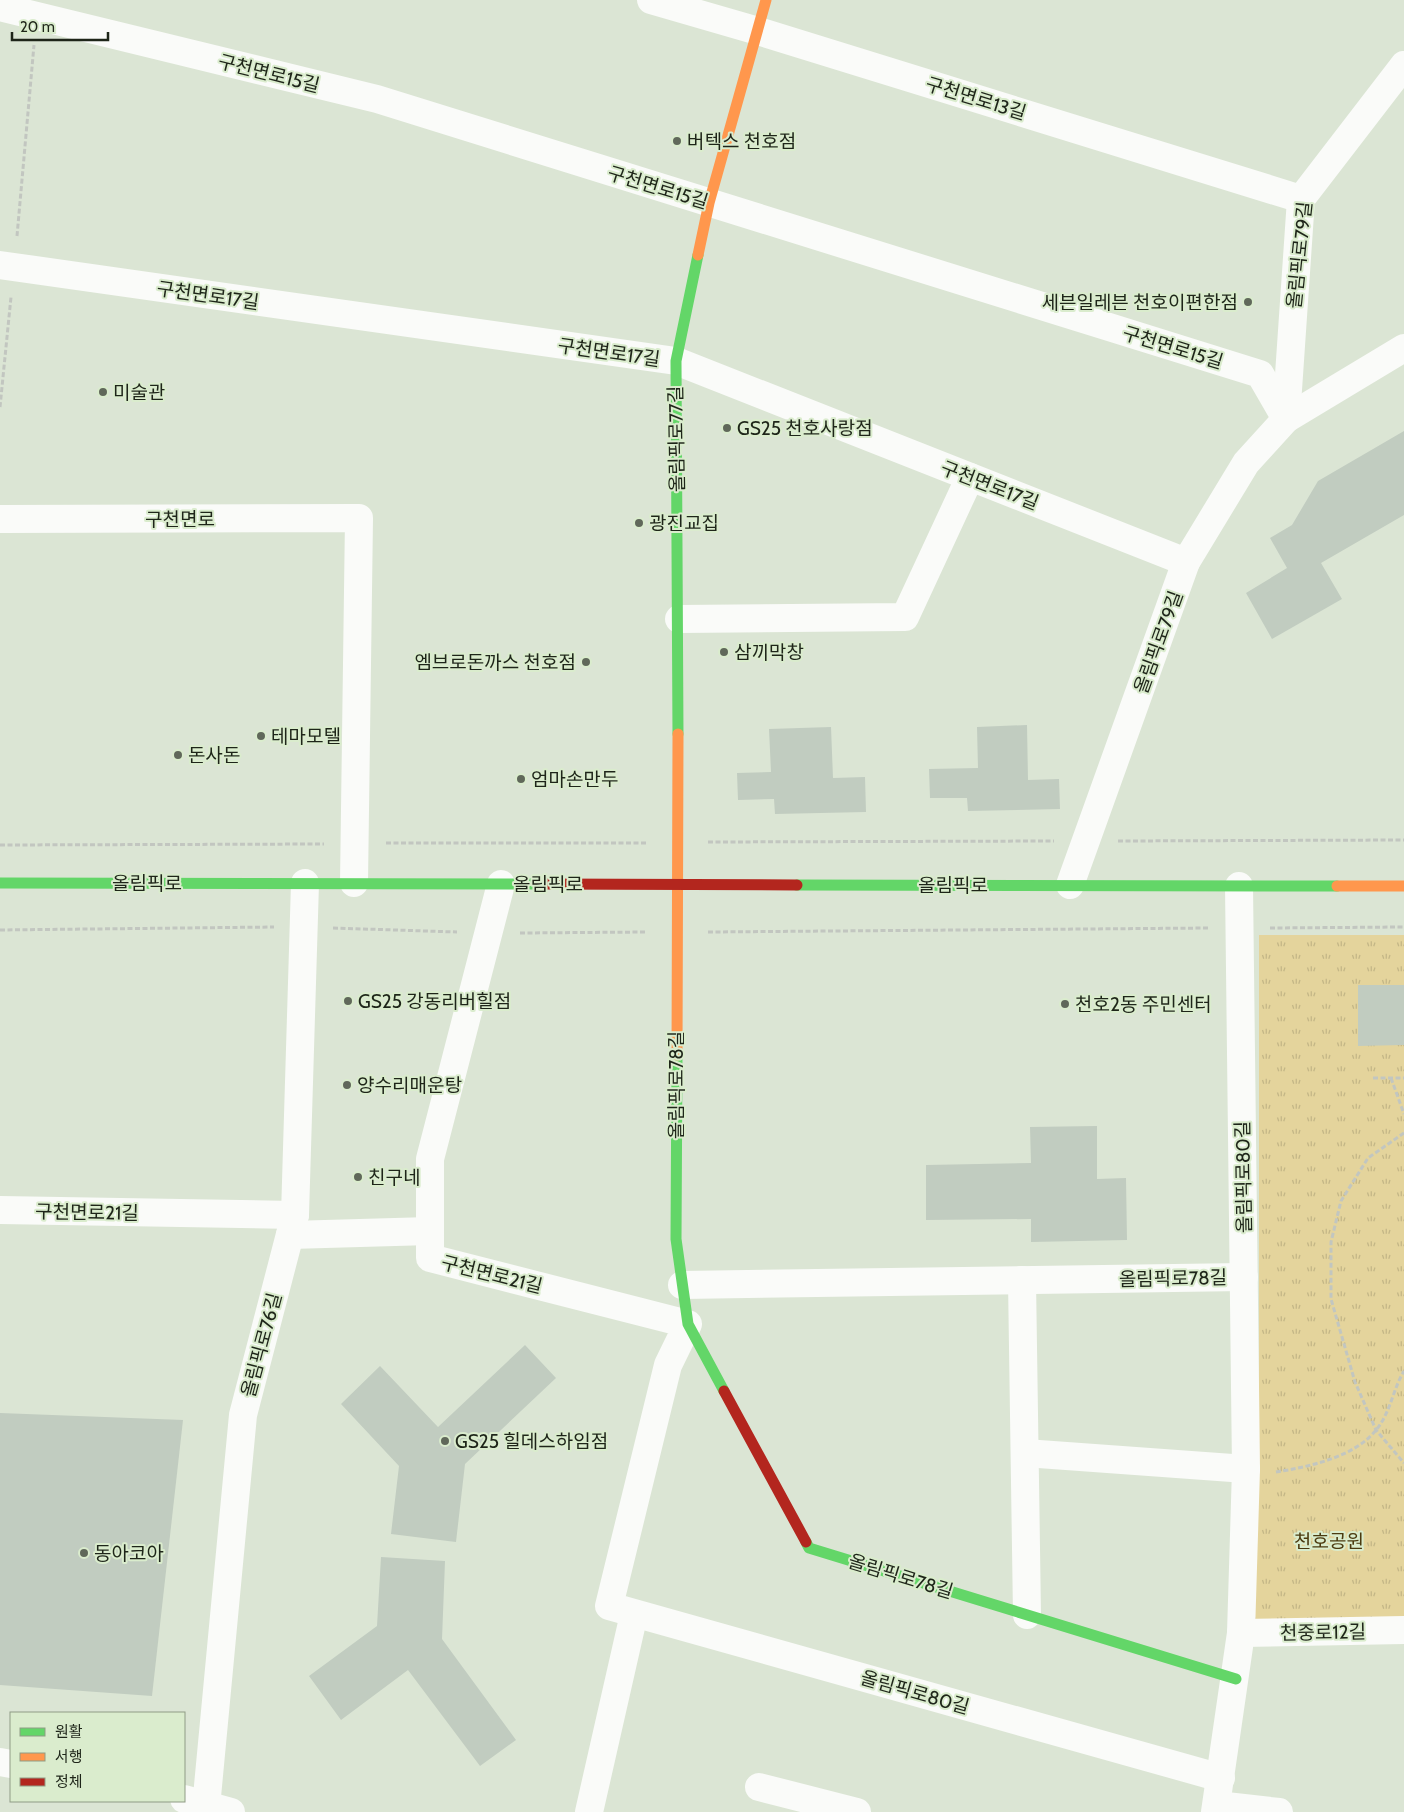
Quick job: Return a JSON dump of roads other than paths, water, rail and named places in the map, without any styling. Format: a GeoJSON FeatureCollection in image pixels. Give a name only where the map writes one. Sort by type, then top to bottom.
{"type":"FeatureCollection","features":[{"type":"Feature","properties":{"kind":"street","name":"구천면로13길"},"geometry":{"type":"LineString","coordinates":[[651,0],[758,31],[1301,199]]}},
{"type":"Feature","properties":{"kind":"street","name":"올림픽로77길"},"geometry":{"type":"LineString","coordinates":[[676,884],[679,619],[676,361],[709,203],[766,0]]}},
{"type":"Feature","properties":{"kind":"street","name":"구천면로15길"},"geometry":{"type":"LineString","coordinates":[[0,7],[378,99],[1260,374],[1286,419]]}},
{"type":"Feature","properties":{"kind":"street","name":"올림픽로79길"},"geometry":{"type":"LineString","coordinates":[[1286,419],[1301,199],[1404,65]]}},
{"type":"Feature","properties":{"kind":"street","name":"구천면로17길"},"geometry":{"type":"LineString","coordinates":[[7,266],[676,361],[1186,562]]}},
{"type":"Feature","properties":{"kind":"street","name":"올림픽로79길"},"geometry":{"type":"LineString","coordinates":[[1070,885],[1186,562],[1246,463],[1286,419],[1404,348]]}},
{"type":"Feature","properties":{"kind":"street"},"geometry":{"type":"LineString","coordinates":[[679,619],[905,617],[970,477]]}},
{"type":"Feature","properties":{"kind":"street","name":"구천면로"},"geometry":{"type":"LineString","coordinates":[[0,519],[359,518],[354,883]]}},
{"type":"Feature","properties":{"kind":"street","name":"올림픽로"},"geometry":{"type":"LineString","coordinates":[[0,882],[1404,886]]}},
{"type":"Feature","properties":{"kind":"street","name":"올림픽로76길"},"geometry":{"type":"LineString","coordinates":[[207,1806],[242,1415],[292,1225],[305,883]]}},
{"type":"Feature","properties":{"kind":"street","name":"올림픽로"},"geometry":{"type":"LineString","coordinates":[[430,1231],[430,1159],[501,884]]}},
{"type":"Feature","properties":{"kind":"street","name":"올림픽로78길"},"geometry":{"type":"LineString","coordinates":[[676,884],[676,1239],[688,1324],[808,1548],[1236,1679]]}},
{"type":"Feature","properties":{"kind":"street","name":"올림픽로80길"},"geometry":{"type":"LineString","coordinates":[[1216,1808],[1236,1679],[1257,1471],[1244,1277],[1239,886]]}},
{"type":"Feature","properties":{"kind":"street","name":"구천면로21길"},"geometry":{"type":"LineString","coordinates":[[0,1210],[430,1231],[430,1258],[688,1324]]}},
{"type":"Feature","properties":{"kind":"street","name":"올림픽로78길"},"geometry":{"type":"LineString","coordinates":[[682,1285],[1244,1277]]}},
{"type":"Feature","properties":{"kind":"street"},"geometry":{"type":"LineString","coordinates":[[1022,1280],[1027,1615]]}},
{"type":"Feature","properties":{"kind":"street"},"geometry":{"type":"LineString","coordinates":[[589,1812],[622,1610],[668,1365],[688,1324]]}},
{"type":"Feature","properties":{"kind":"street"},"geometry":{"type":"LineString","coordinates":[[1025,1453],[1257,1471]]}},
{"type":"Feature","properties":{"kind":"street","name":"올림픽로80길"},"geometry":{"type":"LineString","coordinates":[[622,1610],[1221,1778]]}},
{"type":"Feature","properties":{"kind":"street","name":"천중로12길"},"geometry":{"type":"LineString","coordinates":[[1241,1633],[1404,1630]]}},
{"type":"Feature","properties":{"kind":"street"},"geometry":{"type":"LineString","coordinates":[[759,1787],[857,1812]]}},
{"type":"Feature","properties":{"kind":"street"},"geometry":{"type":"LineString","coordinates":[[1216,1808],[1279,1812]]}},
{"type":"Feature","properties":{"kind":"place","name":"버텍스 천호점"},"geometry":{"type":"Point","coordinates":[677,141]}},
{"type":"Feature","properties":{"kind":"place","name":"세븐일레븐 천호이편한점"},"geometry":{"type":"Point","coordinates":[1248,302]}},
{"type":"Feature","properties":{"kind":"place","name":"미술관"},"geometry":{"type":"Point","coordinates":[103,392]}},
{"type":"Feature","properties":{"kind":"place","name":"GS25 천호사랑점"},"geometry":{"type":"Point","coordinates":[727,428]}},
{"type":"Feature","properties":{"kind":"place","name":"광진교집"},"geometry":{"type":"Point","coordinates":[639,523]}},
{"type":"Feature","properties":{"kind":"place","name":"삼끼막창"},"geometry":{"type":"Point","coordinates":[724,652]}},
{"type":"Feature","properties":{"kind":"place","name":"엠브로돈까스 천호점"},"geometry":{"type":"Point","coordinates":[586,662]}},
{"type":"Feature","properties":{"kind":"place","name":"테마모텔"},"geometry":{"type":"Point","coordinates":[261,736]}},
{"type":"Feature","properties":{"kind":"place","name":"돈사돈"},"geometry":{"type":"Point","coordinates":[178,755]}},
{"type":"Feature","properties":{"kind":"place","name":"엄마손만두"},"geometry":{"type":"Point","coordinates":[521,779]}},
{"type":"Feature","properties":{"kind":"place","name":"GS25 강동리버힐점"},"geometry":{"type":"Point","coordinates":[348,1001]}},
{"type":"Feature","properties":{"kind":"place","name":"천호2동 주민센터"},"geometry":{"type":"Point","coordinates":[1065,1004]}},
{"type":"Feature","properties":{"kind":"place","name":"양수리매운탕"},"geometry":{"type":"Point","coordinates":[347,1085]}},
{"type":"Feature","properties":{"kind":"place","name":"친구네"},"geometry":{"type":"Point","coordinates":[358,1177]}},
{"type":"Feature","properties":{"kind":"place","name":"GS25 힐데스하임점"},"geometry":{"type":"Point","coordinates":[445,1441]}},
{"type":"Feature","properties":{"kind":"place","name":"동아코아"},"geometry":{"type":"Point","coordinates":[84,1553]}},
{"type":"Feature","properties":{"kind":"park label","name":"천호공원"},"geometry":{"type":"Point","coordinates":[1329,1541]}}]}
